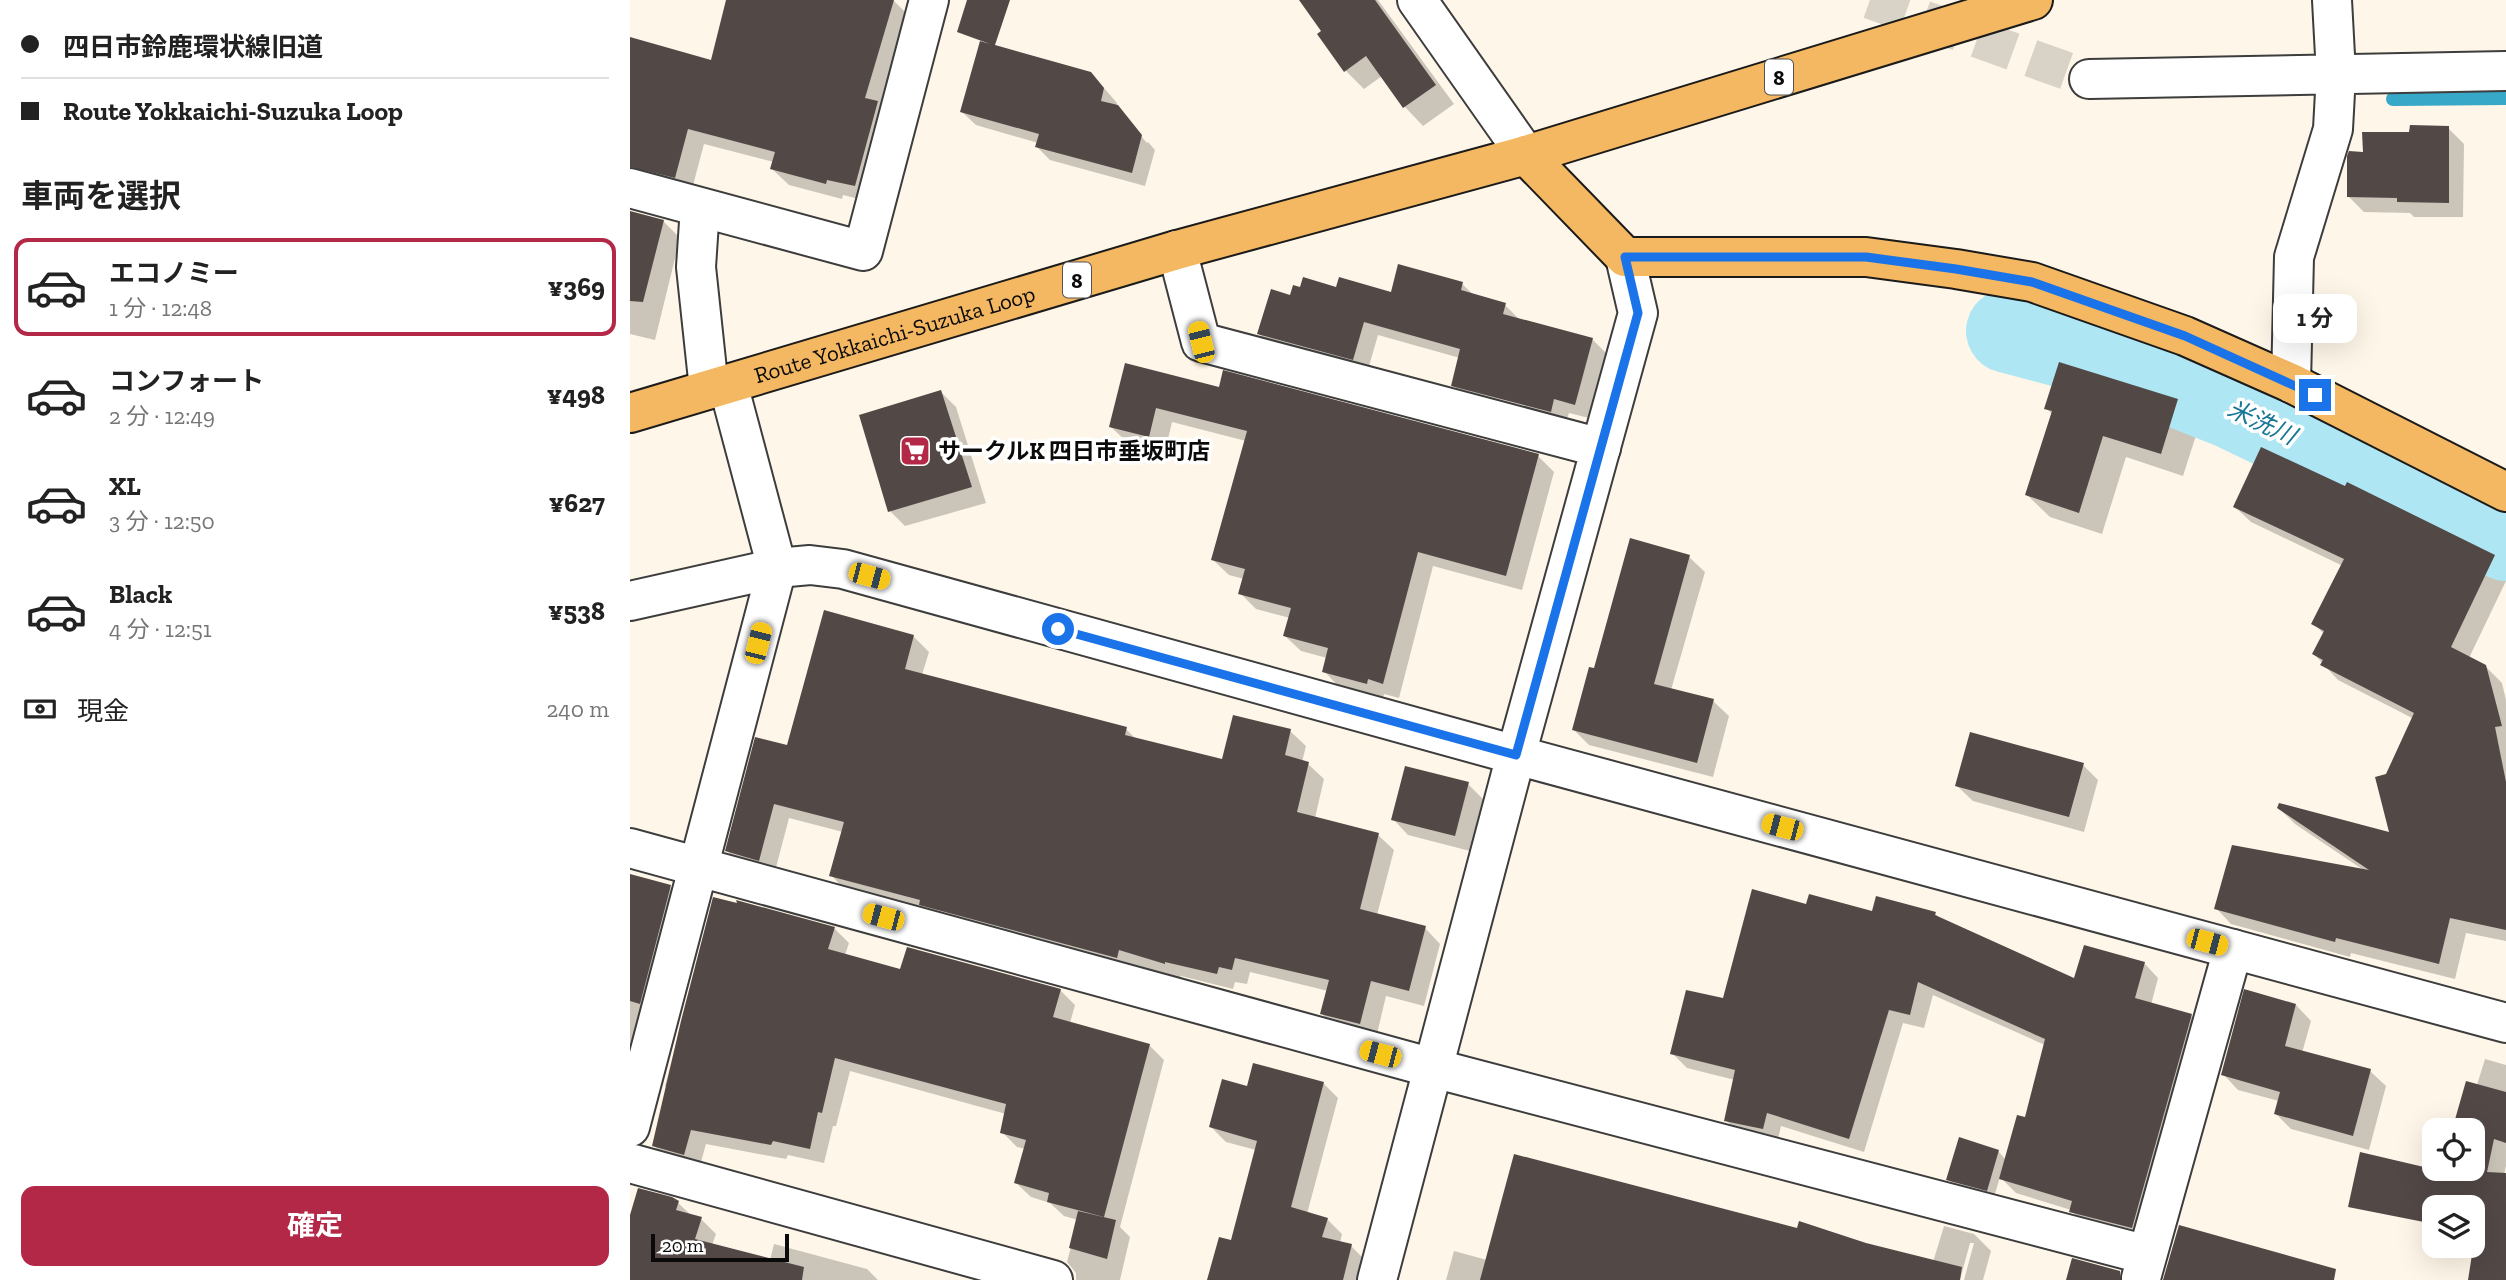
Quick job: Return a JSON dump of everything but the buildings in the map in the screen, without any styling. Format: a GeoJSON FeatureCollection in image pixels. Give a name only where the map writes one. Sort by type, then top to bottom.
{"type":"FeatureCollection","features":[{"type":"Feature","properties":{"kind":"main road","name":"Route Yokkaichi-Suzuka Loop"},"geometry":{"type":"LineString","coordinates":[[630,413],[1177,250],[1526,155],[2033,0]]}},
{"type":"Feature","properties":{"kind":"main road"},"geometry":{"type":"LineString","coordinates":[[1526,155],[1625,257],[1866,257],[2032,282],[2185,336],[2291,383],[2506,492]]}},
{"type":"Feature","properties":{"kind":"street"},"geometry":{"type":"LineString","coordinates":[[630,188],[863,251],[929,0]]}},
{"type":"Feature","properties":{"kind":"street"},"geometry":{"type":"LineString","coordinates":[[1417,0],[1526,155]]}},
{"type":"Feature","properties":{"kind":"street"},"geometry":{"type":"LineString","coordinates":[[2291,383],[2294,257],[2333,129],[2336,74],[2332,0]]}},
{"type":"Feature","properties":{"kind":"street"},"geometry":{"type":"LineString","coordinates":[[2089,79],[2506,71]]}},
{"type":"Feature","properties":{"kind":"street"},"geometry":{"type":"LineString","coordinates":[[630,1126],[777,568],[719,387],[696,267],[701,207]]}},
{"type":"Feature","properties":{"kind":"street"},"geometry":{"type":"LineString","coordinates":[[1177,250],[1201,342],[1601,448]]}},
{"type":"Feature","properties":{"kind":"street"},"geometry":{"type":"LineString","coordinates":[[1377,1280],[1516,755],[1638,313],[1625,257]]}},
{"type":"Feature","properties":{"kind":"street"},"geometry":{"type":"LineString","coordinates":[[630,601],[777,568],[810,565],[842,569],[2506,1023]]}},
{"type":"Feature","properties":{"kind":"street"},"geometry":{"type":"LineString","coordinates":[[630,848],[1433,1068],[2143,1268],[2233,949]]}},
{"type":"Feature","properties":{"kind":"street"},"geometry":{"type":"LineString","coordinates":[[630,1163],[1053,1280]]}},
{"type":"Feature","properties":{"kind":"waterway"},"geometry":{"type":"LineString","coordinates":[[2393,99],[2506,98]]}},
{"type":"Feature","properties":{"kind":"waterway","name":"米洗川"},"geometry":{"type":"LineString","coordinates":[[2008,331],[2106,357],[2232,407],[2506,539]]}},
{"type":"Feature","properties":{"kind":"tunnel"},"geometry":{"type":"LineString","coordinates":[[1870,0],[2089,79]]}},
{"type":"Feature","properties":{"kind":"place","name":"サークルK 四日市垂坂町店"},"geometry":{"type":"Point","coordinates":[915,451]}},
{"type":"Feature","properties":{"kind":"route"},"geometry":{"type":"LineString","coordinates":[[1058,629],[1516,755],[1638,313],[1625,257],[1866,257],[2032,282],[2185,336],[2315,395]]}}]}
